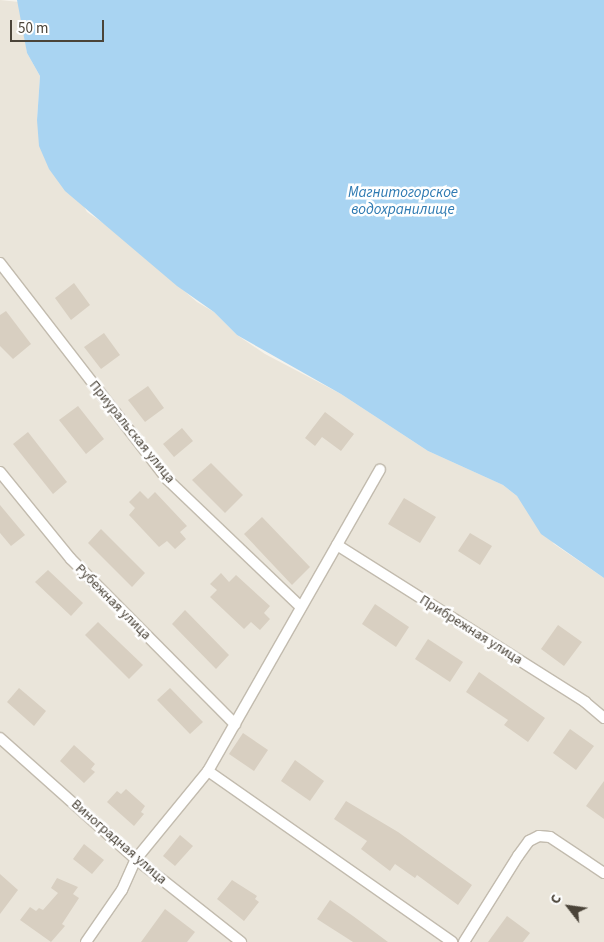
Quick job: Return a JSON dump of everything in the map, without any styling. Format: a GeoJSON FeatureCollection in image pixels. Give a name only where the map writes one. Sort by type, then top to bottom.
{"type":"FeatureCollection","features":[{"type":"Feature","properties":{"kind":"street","name":"Приуральская улица"},"geometry":{"type":"LineString","coordinates":[[0,264],[167,478],[301,607]]}},
{"type":"Feature","properties":{"kind":"street"},"geometry":{"type":"LineString","coordinates":[[86,942],[122,890],[136,859],[208,771],[380,470]]}},
{"type":"Feature","properties":{"kind":"street","name":"Рубежная улица"},"geometry":{"type":"LineString","coordinates":[[0,472],[72,559],[235,724]]}},
{"type":"Feature","properties":{"kind":"street","name":"Прибрежная улица"},"geometry":{"type":"LineString","coordinates":[[337,545],[585,702],[604,718]]}},
{"type":"Feature","properties":{"kind":"street","name":"Виноградная улица"},"geometry":{"type":"LineString","coordinates":[[0,738],[136,859],[241,942]]}},
{"type":"Feature","properties":{"kind":"street"},"geometry":{"type":"LineString","coordinates":[[208,771],[452,942]]}},
{"type":"Feature","properties":{"kind":"street"},"geometry":{"type":"LineString","coordinates":[[464,942],[518,856],[530,841],[539,836],[550,837],[604,873]]}},
{"type":"Feature","properties":{"kind":"shaded area"},"geometry":{"type":"Polygon","coordinates":[[[0,0],[19,2],[27,53],[40,76],[37,120],[87,212],[115,231],[197,302],[214,312],[237,335],[265,354],[341,394],[428,451],[503,485],[517,496],[554,544],[604,578],[604,942],[0,942],[0,0]]]}},
{"type":"Feature","properties":{"kind":"water","name":"Магнитогорское водохранилище"},"geometry":{"type":"Polygon","coordinates":[[[17,0],[604,0],[604,578],[541,534],[517,496],[503,485],[428,451],[341,394],[237,335],[214,312],[177,286],[65,191],[49,169],[39,146],[37,120],[40,76],[27,53],[17,0]]]}},
{"type":"Feature","properties":{"kind":"building"},"geometry":{"type":"Polygon","coordinates":[[[74,283],[90,305],[71,320],[55,298],[74,283]]]}},
{"type":"Feature","properties":{"kind":"building"},"geometry":{"type":"Polygon","coordinates":[[[6,311],[31,344],[13,359],[0,346],[0,315],[6,311]]]}},
{"type":"Feature","properties":{"kind":"building"},"geometry":{"type":"Polygon","coordinates":[[[104,333],[120,355],[101,369],[84,347],[104,333]]]}},
{"type":"Feature","properties":{"kind":"building"},"geometry":{"type":"Polygon","coordinates":[[[148,386],[164,408],[145,422],[128,400],[148,386]]]}},
{"type":"Feature","properties":{"kind":"building"},"geometry":{"type":"Polygon","coordinates":[[[78,406],[104,439],[86,454],[59,420],[78,406]]]}},
{"type":"Feature","properties":{"kind":"building"},"geometry":{"type":"Polygon","coordinates":[[[325,412],[354,434],[341,451],[322,437],[315,446],[305,438],[325,412]]]}},
{"type":"Feature","properties":{"kind":"building"},"geometry":{"type":"Polygon","coordinates":[[[182,428],[193,441],[174,457],[163,444],[182,428]]]}},
{"type":"Feature","properties":{"kind":"building"},"geometry":{"type":"Polygon","coordinates":[[[28,432],[67,482],[53,494],[13,444],[28,432]]]}},
{"type":"Feature","properties":{"kind":"building"},"geometry":{"type":"Polygon","coordinates":[[[211,463],[243,495],[225,513],[192,480],[211,463]]]}},
{"type":"Feature","properties":{"kind":"building"},"geometry":{"type":"Polygon","coordinates":[[[140,491],[148,499],[155,492],[187,526],[180,532],[186,539],[175,549],[167,541],[159,547],[129,515],[135,508],[129,502],[140,491]]]}},
{"type":"Feature","properties":{"kind":"building"},"geometry":{"type":"Polygon","coordinates":[[[404,498],[436,517],[420,543],[388,524],[404,498]]]}},
{"type":"Feature","properties":{"kind":"building"},"geometry":{"type":"Polygon","coordinates":[[[0,505],[25,535],[11,546],[0,533],[0,505]]]}},
{"type":"Feature","properties":{"kind":"building"},"geometry":{"type":"Polygon","coordinates":[[[262,517],[310,567],[292,585],[244,534],[262,517]]]}},
{"type":"Feature","properties":{"kind":"building"},"geometry":{"type":"Polygon","coordinates":[[[101,529],[145,573],[132,587],[88,543],[101,529]]]}},
{"type":"Feature","properties":{"kind":"building"},"geometry":{"type":"Polygon","coordinates":[[[470,533],[492,546],[480,565],[458,551],[470,533]]]}},
{"type":"Feature","properties":{"kind":"building"},"geometry":{"type":"Polygon","coordinates":[[[48,570],[83,603],[71,616],[35,582],[48,570]]]}},
{"type":"Feature","properties":{"kind":"building"},"geometry":{"type":"Polygon","coordinates":[[[221,573],[229,582],[236,575],[270,606],[264,613],[270,619],[260,630],[251,622],[244,629],[210,597],[217,590],[210,584],[221,573]]]}},
{"type":"Feature","properties":{"kind":"building"},"geometry":{"type":"Polygon","coordinates":[[[375,604],[409,627],[396,647],[362,624],[375,604]]]}},
{"type":"Feature","properties":{"kind":"building"},"geometry":{"type":"Polygon","coordinates":[[[185,610],[229,655],[216,669],[172,624],[185,610]]]}},
{"type":"Feature","properties":{"kind":"building"},"geometry":{"type":"Polygon","coordinates":[[[98,622],[143,665],[129,679],[85,635],[98,622]]]}},
{"type":"Feature","properties":{"kind":"building"},"geometry":{"type":"Polygon","coordinates":[[[558,625],[582,642],[564,666],[541,649],[558,625]]]}},
{"type":"Feature","properties":{"kind":"building"},"geometry":{"type":"Polygon","coordinates":[[[428,639],[463,662],[450,682],[415,659],[428,639]]]}},
{"type":"Feature","properties":{"kind":"building"},"geometry":{"type":"Polygon","coordinates":[[[479,672],[545,718],[528,742],[504,725],[508,720],[466,692],[479,672]]]}},
{"type":"Feature","properties":{"kind":"building"},"geometry":{"type":"Polygon","coordinates":[[[19,688],[46,711],[34,726],[7,702],[19,688]]]}},
{"type":"Feature","properties":{"kind":"building"},"geometry":{"type":"Polygon","coordinates":[[[170,688],[203,722],[190,734],[157,700],[170,688]]]}},
{"type":"Feature","properties":{"kind":"building"},"geometry":{"type":"Polygon","coordinates":[[[570,729],[594,746],[576,770],[553,753],[570,729]]]}},
{"type":"Feature","properties":{"kind":"building"},"geometry":{"type":"Polygon","coordinates":[[[243,733],[268,750],[254,771],[229,754],[243,733]]]}},
{"type":"Feature","properties":{"kind":"building"},"geometry":{"type":"Polygon","coordinates":[[[74,745],[95,764],[91,769],[95,772],[84,783],[60,761],[74,745]]]}},
{"type":"Feature","properties":{"kind":"building"},"geometry":{"type":"Polygon","coordinates":[[[295,760],[324,781],[310,801],[281,781],[295,760]]]}},
{"type":"Feature","properties":{"kind":"building"},"geometry":{"type":"Polygon","coordinates":[[[604,781],[604,819],[586,806],[604,781]]]}},
{"type":"Feature","properties":{"kind":"building"},"geometry":{"type":"Polygon","coordinates":[[[126,789],[145,806],[141,812],[144,814],[134,826],[107,802],[117,791],[121,794],[126,789]]]}},
{"type":"Feature","properties":{"kind":"building"},"geometry":{"type":"Polygon","coordinates":[[[346,801],[398,832],[472,885],[458,905],[417,875],[415,878],[395,864],[390,871],[361,849],[367,841],[334,819],[346,801]]]}},
{"type":"Feature","properties":{"kind":"building"},"geometry":{"type":"Polygon","coordinates":[[[180,835],[193,846],[175,866],[163,856],[180,835]]]}},
{"type":"Feature","properties":{"kind":"building"},"geometry":{"type":"Polygon","coordinates":[[[84,844],[104,860],[92,874],[73,859],[84,844]]]}},
{"type":"Feature","properties":{"kind":"building"},"geometry":{"type":"Polygon","coordinates":[[[0,874],[18,890],[0,914],[0,874]]]}},
{"type":"Feature","properties":{"kind":"building"},"geometry":{"type":"Polygon","coordinates":[[[57,878],[78,887],[73,894],[79,898],[62,924],[65,926],[51,942],[20,920],[30,907],[36,911],[39,908],[43,910],[58,893],[51,888],[57,878]]]}},
{"type":"Feature","properties":{"kind":"building"},"geometry":{"type":"Polygon","coordinates":[[[232,880],[257,896],[255,899],[259,902],[244,921],[217,899],[232,880]]]}},
{"type":"Feature","properties":{"kind":"building"},"geometry":{"type":"Polygon","coordinates":[[[330,900],[388,942],[353,942],[317,919],[330,900]]]}},
{"type":"Feature","properties":{"kind":"building"},"geometry":{"type":"Polygon","coordinates":[[[165,909],[195,932],[187,942],[141,942],[165,909]]]}},
{"type":"Feature","properties":{"kind":"building"},"geometry":{"type":"Polygon","coordinates":[[[507,916],[530,933],[523,942],[488,942],[507,916]]]}}]}
